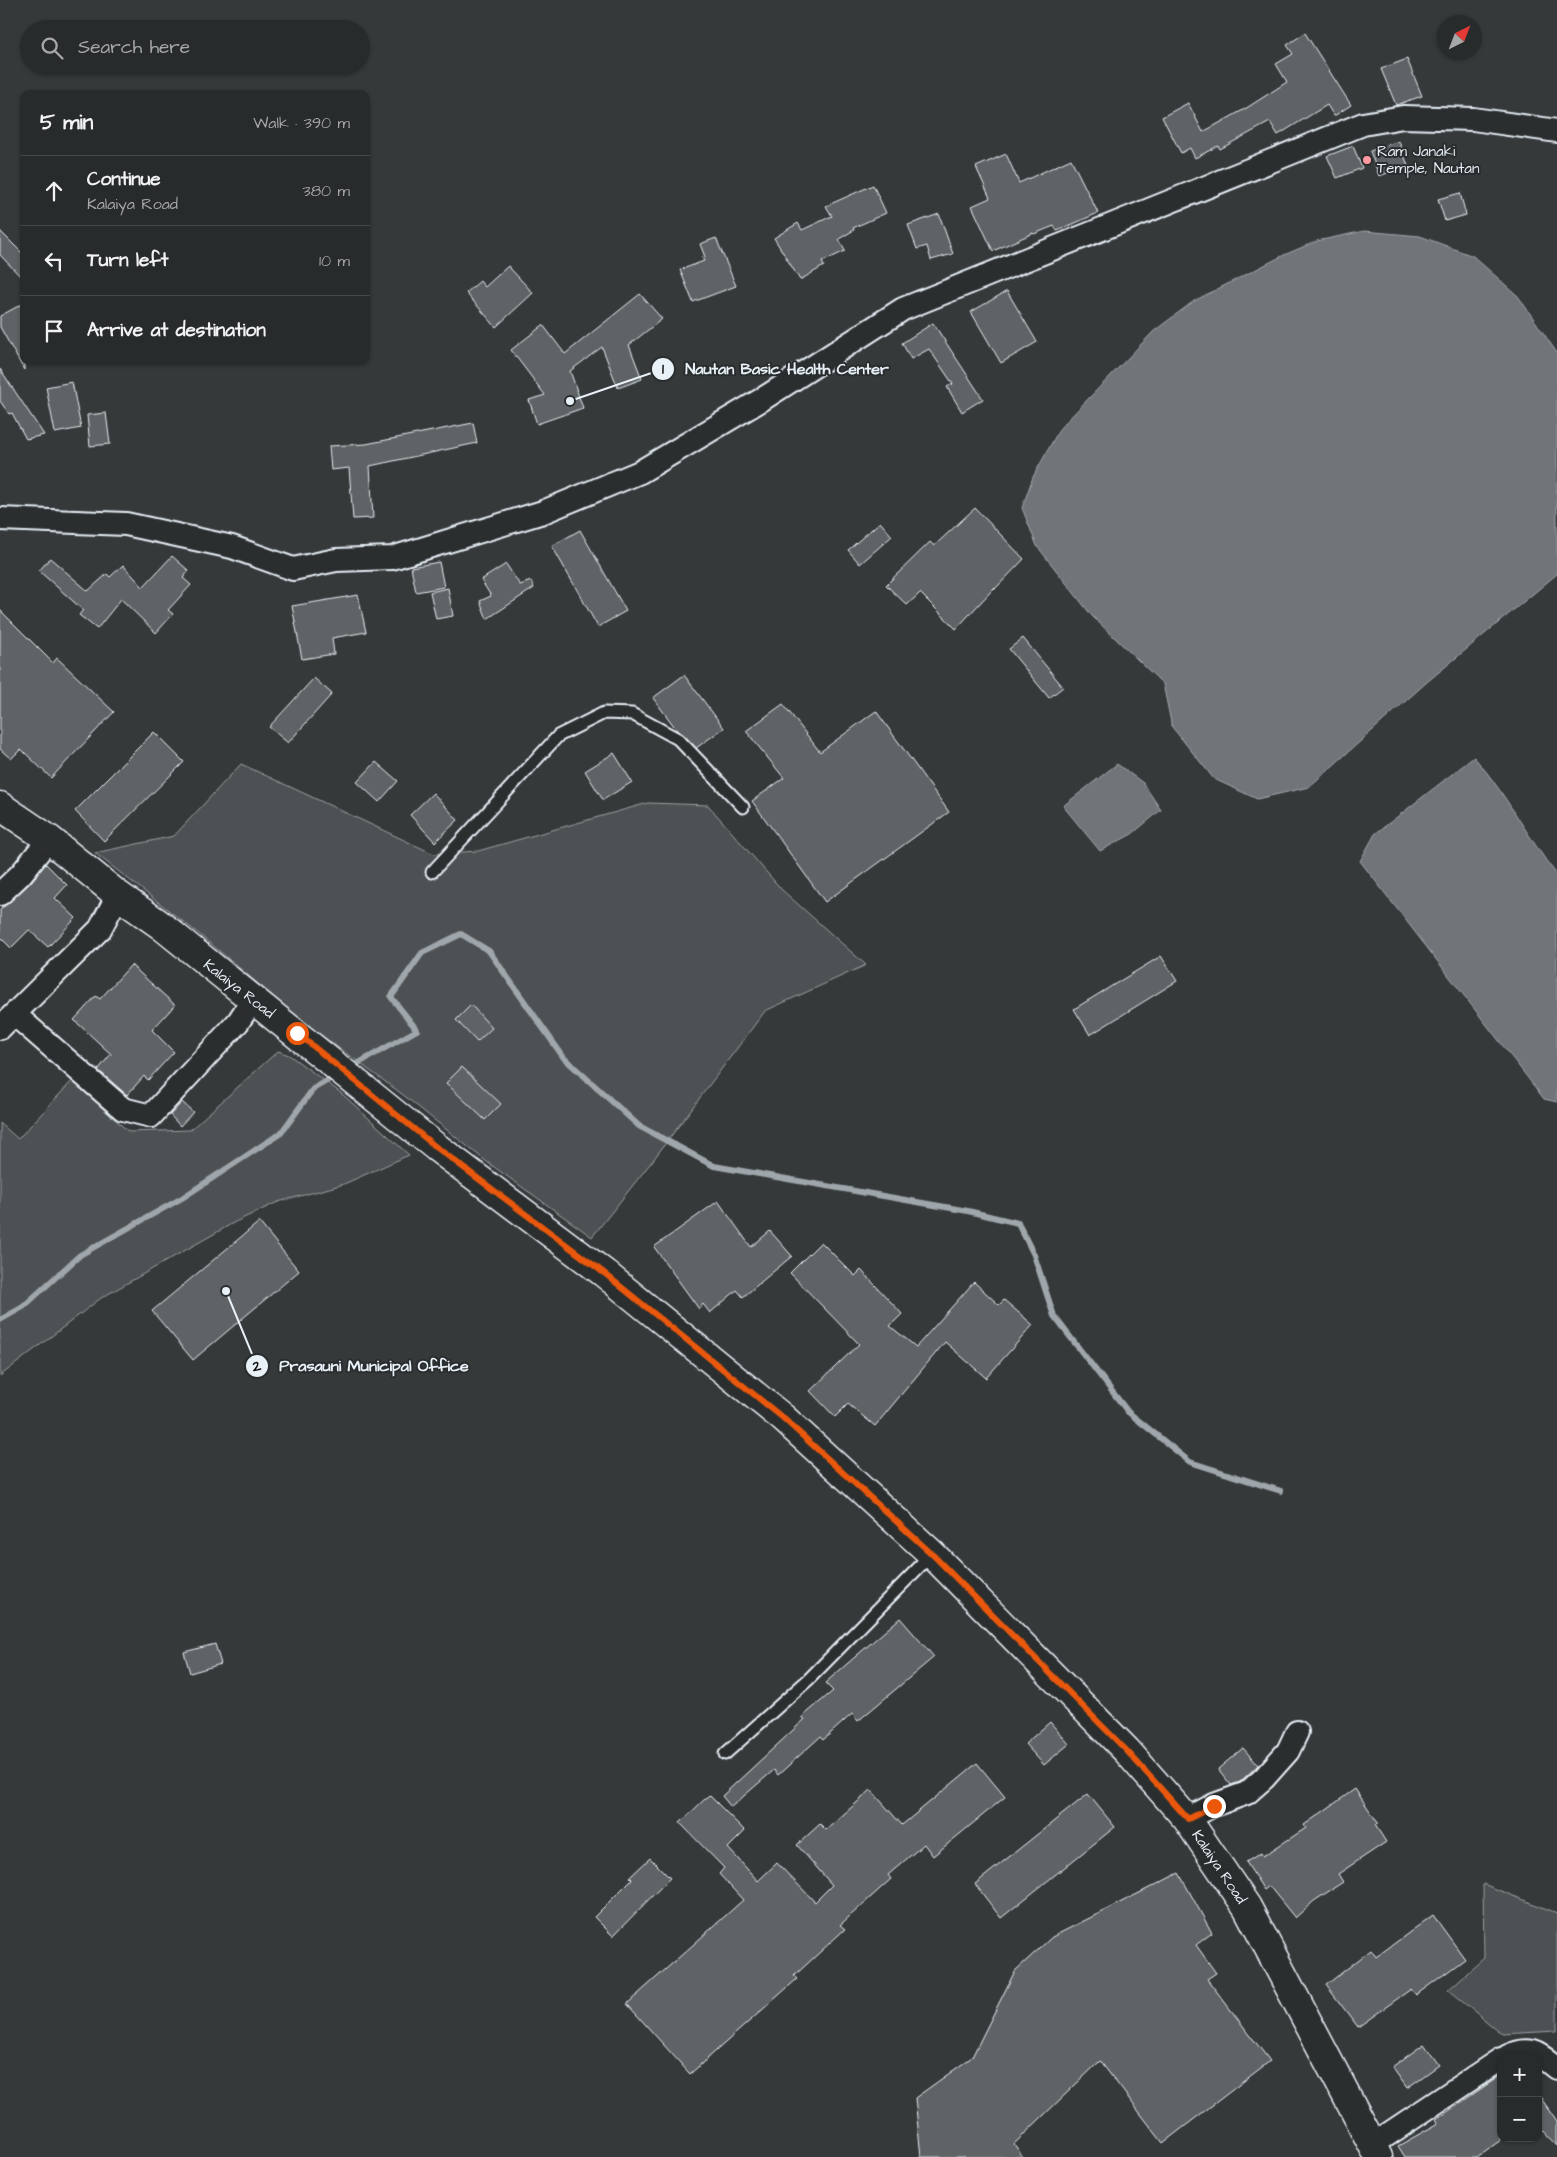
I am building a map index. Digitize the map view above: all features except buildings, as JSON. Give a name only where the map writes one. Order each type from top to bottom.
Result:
[{"type":"main road","name":"Kalaiya Road","points":[[0,806],[49,839],[118,895],[162,926],[252,1001],[297,1033],[388,1109],[604,1273],[783,1418],[932,1554],[1127,1751],[1188,1819],[1246,1906],[1375,2151]]},
{"type":"street","points":[[0,519],[126,524],[232,547],[293,569],[336,560],[392,558],[543,512],[640,472],[761,400],[903,309],[1363,124],[1404,117],[1473,119],[1557,131]]},
{"type":"street","points":[[0,894],[21,874],[49,839]]},
{"type":"street","points":[[118,895],[100,930],[7,1021],[123,1109],[151,1116],[238,1022],[252,1001]]},
{"type":"street","points":[[1188,1819],[1247,1793],[1264,1778],[1288,1751],[1298,1732]]},
{"type":"street","points":[[1516,2052],[1537,2052]]},
{"type":"street","points":[[1542,2056],[1557,2068]]},
{"type":"street","points":[[1375,2151],[1497,2063]]},
{"type":"lane","points":[[432,872],[558,736],[604,713],[632,714],[678,739],[743,807]]},
{"type":"lane","points":[[724,1754],[809,1679],[932,1554]]},
{"type":"shaded area","points":[[1364,231],[1420,236],[1473,256],[1518,296],[1557,353],[1557,574],[1427,682],[1309,787],[1257,799],[1214,779],[1172,727],[1163,684],[1092,616],[1037,546],[1022,508],[1033,477],[1060,428],[1154,331],[1194,301],[1284,255],[1317,241]]},
{"type":"shaded area","points":[[1474,757],[1496,785],[1557,875],[1557,1102],[1544,1099],[1360,861],[1375,834]]},
{"type":"shaded area","points":[[241,764],[434,854],[478,851],[648,803],[708,805],[782,890],[866,965],[765,1011],[653,1160],[592,1237],[487,1162],[402,1094],[306,1024],[199,934],[95,853],[174,836]]},
{"type":"shaded area","points":[[1117,764],[1143,783],[1161,810],[1132,834],[1100,851],[1063,806]]},
{"type":"shaded area","points":[[278,1051],[289,1055],[341,1093],[409,1155],[344,1184],[278,1202],[235,1222],[101,1298],[0,1376],[0,1123],[18,1139],[72,1081],[129,1132],[190,1130]]},
{"type":"shaded area","points":[[1483,1884],[1557,1913],[1557,2031],[1502,2034],[1448,1990],[1484,1958]]},
{"type":"waterway","points":[[350,1068],[417,1030],[391,997],[422,953],[461,934],[489,951],[564,1058],[639,1126],[714,1166],[968,1211],[1018,1223],[1034,1255],[1054,1316],[1128,1412],[1190,1462],[1281,1491]]},
{"type":"waterway","points":[[0,1320],[23,1307],[80,1255],[182,1198],[281,1133],[313,1089],[337,1075]]},
{"type":"place","name":"Ram Janaki Temple, Nautan","points":[[1367,160]]},
{"type":"place","name":"Nautan Basic Health Center","points":[[570,401]]},
{"type":"place","name":"Prasauni Municipal Office","points":[[226,1291]]},
{"type":"route","points":[[297,1033],[388,1109],[604,1273],[783,1418],[932,1554],[1127,1751],[1188,1819],[1214,1806]]}]
